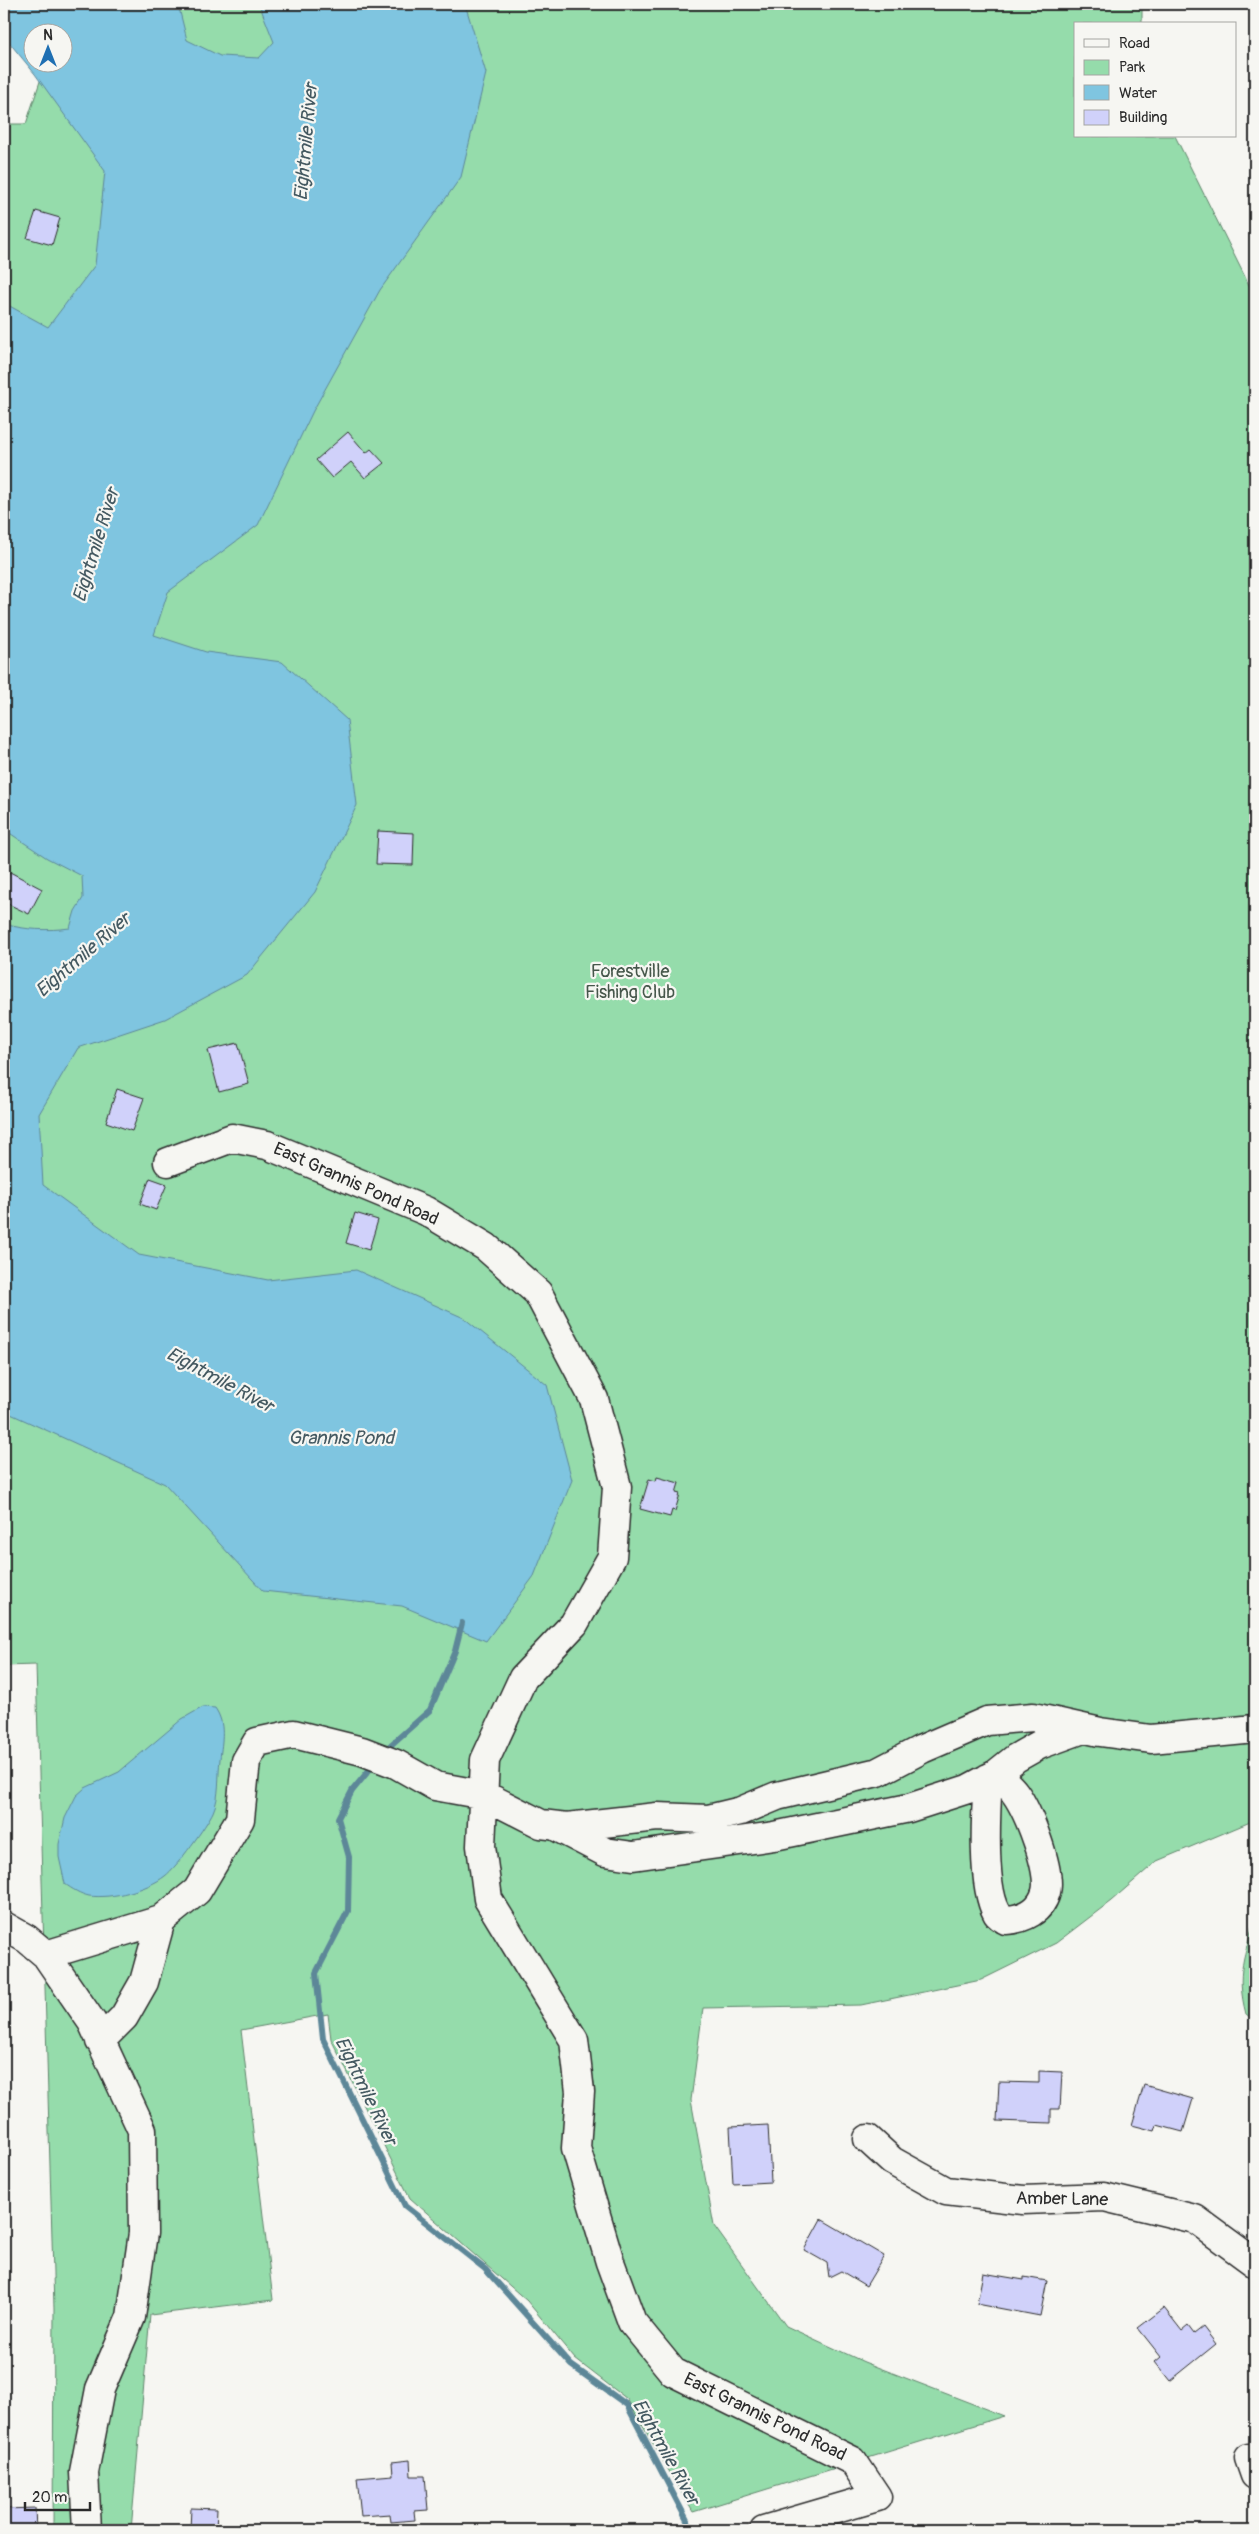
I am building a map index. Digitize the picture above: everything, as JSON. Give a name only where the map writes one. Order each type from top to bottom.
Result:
[{"type":"street","name":"East Grannis Pond Road","points":[[168,1162],[232,1138],[267,1144],[426,1211],[486,1247],[538,1293],[594,1399],[617,1487],[612,1557],[574,1624],[523,1678],[485,1760],[481,1846],[488,1899],[574,2040],[580,2092],[576,2148],[610,2262],[632,2322],[674,2372],[853,2461],[877,2497],[764,2530]]},
{"type":"street","points":[[46,1955],[161,1920],[197,1891],[240,1819],[246,1760],[257,1742],[294,1734],[362,1751],[396,1764],[435,1786],[484,1795],[541,1824],[594,1826],[657,1817],[708,1819],[741,1811],[777,1796],[878,1772],[922,1748],[987,1721],[1033,1717],[1083,1728],[1151,1739],[1255,1729]]},
{"type":"street","points":[[556,1826],[605,1852],[633,1856],[774,1836],[908,1808],[968,1788],[992,1776],[1039,1744],[1083,1728]]},
{"type":"street","points":[[100,2041],[124,2018],[144,1982],[161,1920]]},
{"type":"street","points":[[4,1926],[27,1939],[46,1955],[92,2022],[142,2130],[143,2233],[131,2317],[100,2388],[84,2472],[87,2530]]},
{"type":"street","name":"Amber Lane","points":[[868,2139],[892,2161],[946,2191],[1023,2200],[1104,2197],[1195,2219],[1255,2263]]},
{"type":"street","points":[[1255,2458],[1249,2458],[1255,2475]]},
{"type":"green space","name":"Forestville Fishing Club","points":[[152,4],[1142,4],[1142,22],[1074,22],[1074,138],[1176,138],[1255,297],[1255,1820],[1157,1861],[1111,1901],[1056,1943],[981,1980],[861,2005],[703,2008],[691,2100],[714,2226],[786,2326],[864,2362],[1004,2416],[693,2512],[627,2399],[575,2359],[527,2301],[410,2198],[331,2039],[328,2014],[241,2030],[273,2300],[150,2315],[131,2530],[53,2530],[54,2309],[36,1665],[4,1666],[4,124],[26,124],[43,72],[72,72],[72,29]]},
{"type":"green space","points":[[1255,1917],[1255,2021],[1246,2014],[1241,1987],[1241,1975]]},
{"type":"water","name":"Grannis Pond","points":[[4,4],[178,4],[187,40],[220,56],[259,58],[274,42],[259,4],[465,4],[486,73],[461,177],[380,290],[313,411],[258,525],[168,592],[154,635],[206,652],[282,662],[347,720],[357,805],[315,892],[247,975],[165,1019],[78,1048],[39,1114],[43,1185],[139,1255],[268,1280],[356,1270],[464,1318],[547,1385],[572,1480],[534,1576],[486,1641],[402,1606],[263,1591],[165,1484],[4,1411],[4,924],[20,928],[70,928],[75,911],[83,898],[82,876],[47,858],[8,832],[4,816],[4,303],[48,327],[95,265],[105,171],[33,72],[72,72],[72,22],[22,22],[22,58],[4,36]]},
{"type":"water","points":[[203,1707],[215,1708],[221,1720],[222,1739],[218,1793],[210,1818],[184,1855],[158,1881],[118,1895],[89,1896],[65,1884],[59,1857],[59,1844],[65,1818],[76,1796],[85,1788],[119,1772],[182,1719]]},
{"type":"building","points":[[36,211],[60,218],[52,245],[27,238]]},
{"type":"building","points":[[348,432],[366,453],[371,449],[384,463],[365,478],[351,462],[332,478],[316,460]]},
{"type":"building","points":[[378,831],[414,833],[413,865],[376,864]]},
{"type":"building","points":[[10,872],[42,889],[29,914],[4,902],[4,884]]},
{"type":"building","points":[[238,1043],[249,1084],[219,1092],[208,1050]]},
{"type":"building","points":[[117,1089],[144,1098],[132,1131],[106,1122]]},
{"type":"building","points":[[150,1178],[167,1184],[156,1210],[140,1204]]},
{"type":"building","points":[[355,1213],[378,1220],[369,1250],[346,1243]]},
{"type":"building","points":[[657,1477],[679,1483],[676,1493],[680,1494],[675,1511],[672,1510],[670,1517],[640,1509],[649,1479],[656,1481]]},
{"type":"building","points":[[1039,2071],[1062,2072],[1060,2109],[1051,2109],[1051,2123],[997,2121],[999,2082],[1039,2083]]},
{"type":"building","points":[[1144,2085],[1193,2099],[1183,2132],[1157,2125],[1155,2131],[1132,2125]]},
{"type":"building","points":[[768,2125],[771,2182],[733,2184],[730,2127]]},
{"type":"building","points":[[821,2219],[884,2256],[866,2286],[841,2271],[829,2277],[827,2263],[804,2250]]},
{"type":"building","points":[[983,2273],[1024,2280],[1024,2277],[1047,2281],[1040,2316],[977,2304]]},
{"type":"building","points":[[1164,2308],[1182,2331],[1188,2326],[1194,2334],[1203,2327],[1216,2344],[1170,2381],[1155,2362],[1161,2357],[1138,2328]]},
{"type":"building","points":[[410,2460],[411,2476],[425,2476],[428,2510],[414,2511],[415,2520],[391,2522],[390,2514],[361,2516],[357,2478],[393,2475],[392,2462]]},
{"type":"building","points":[[35,2508],[36,2530],[5,2530],[4,2509]]},
{"type":"building","points":[[191,2508],[217,2509],[216,2530],[190,2530]]},
{"type":"waterway","name":"Eightmile River","points":[[384,1751],[430,1710],[455,1651],[462,1623]]},
{"type":"waterway","name":"Eightmile River","points":[[375,1763],[352,1791],[338,1818],[349,1857],[348,1911],[316,1973],[323,2039],[405,2206],[485,2269],[571,2365],[627,2405],[692,2530]]}]
